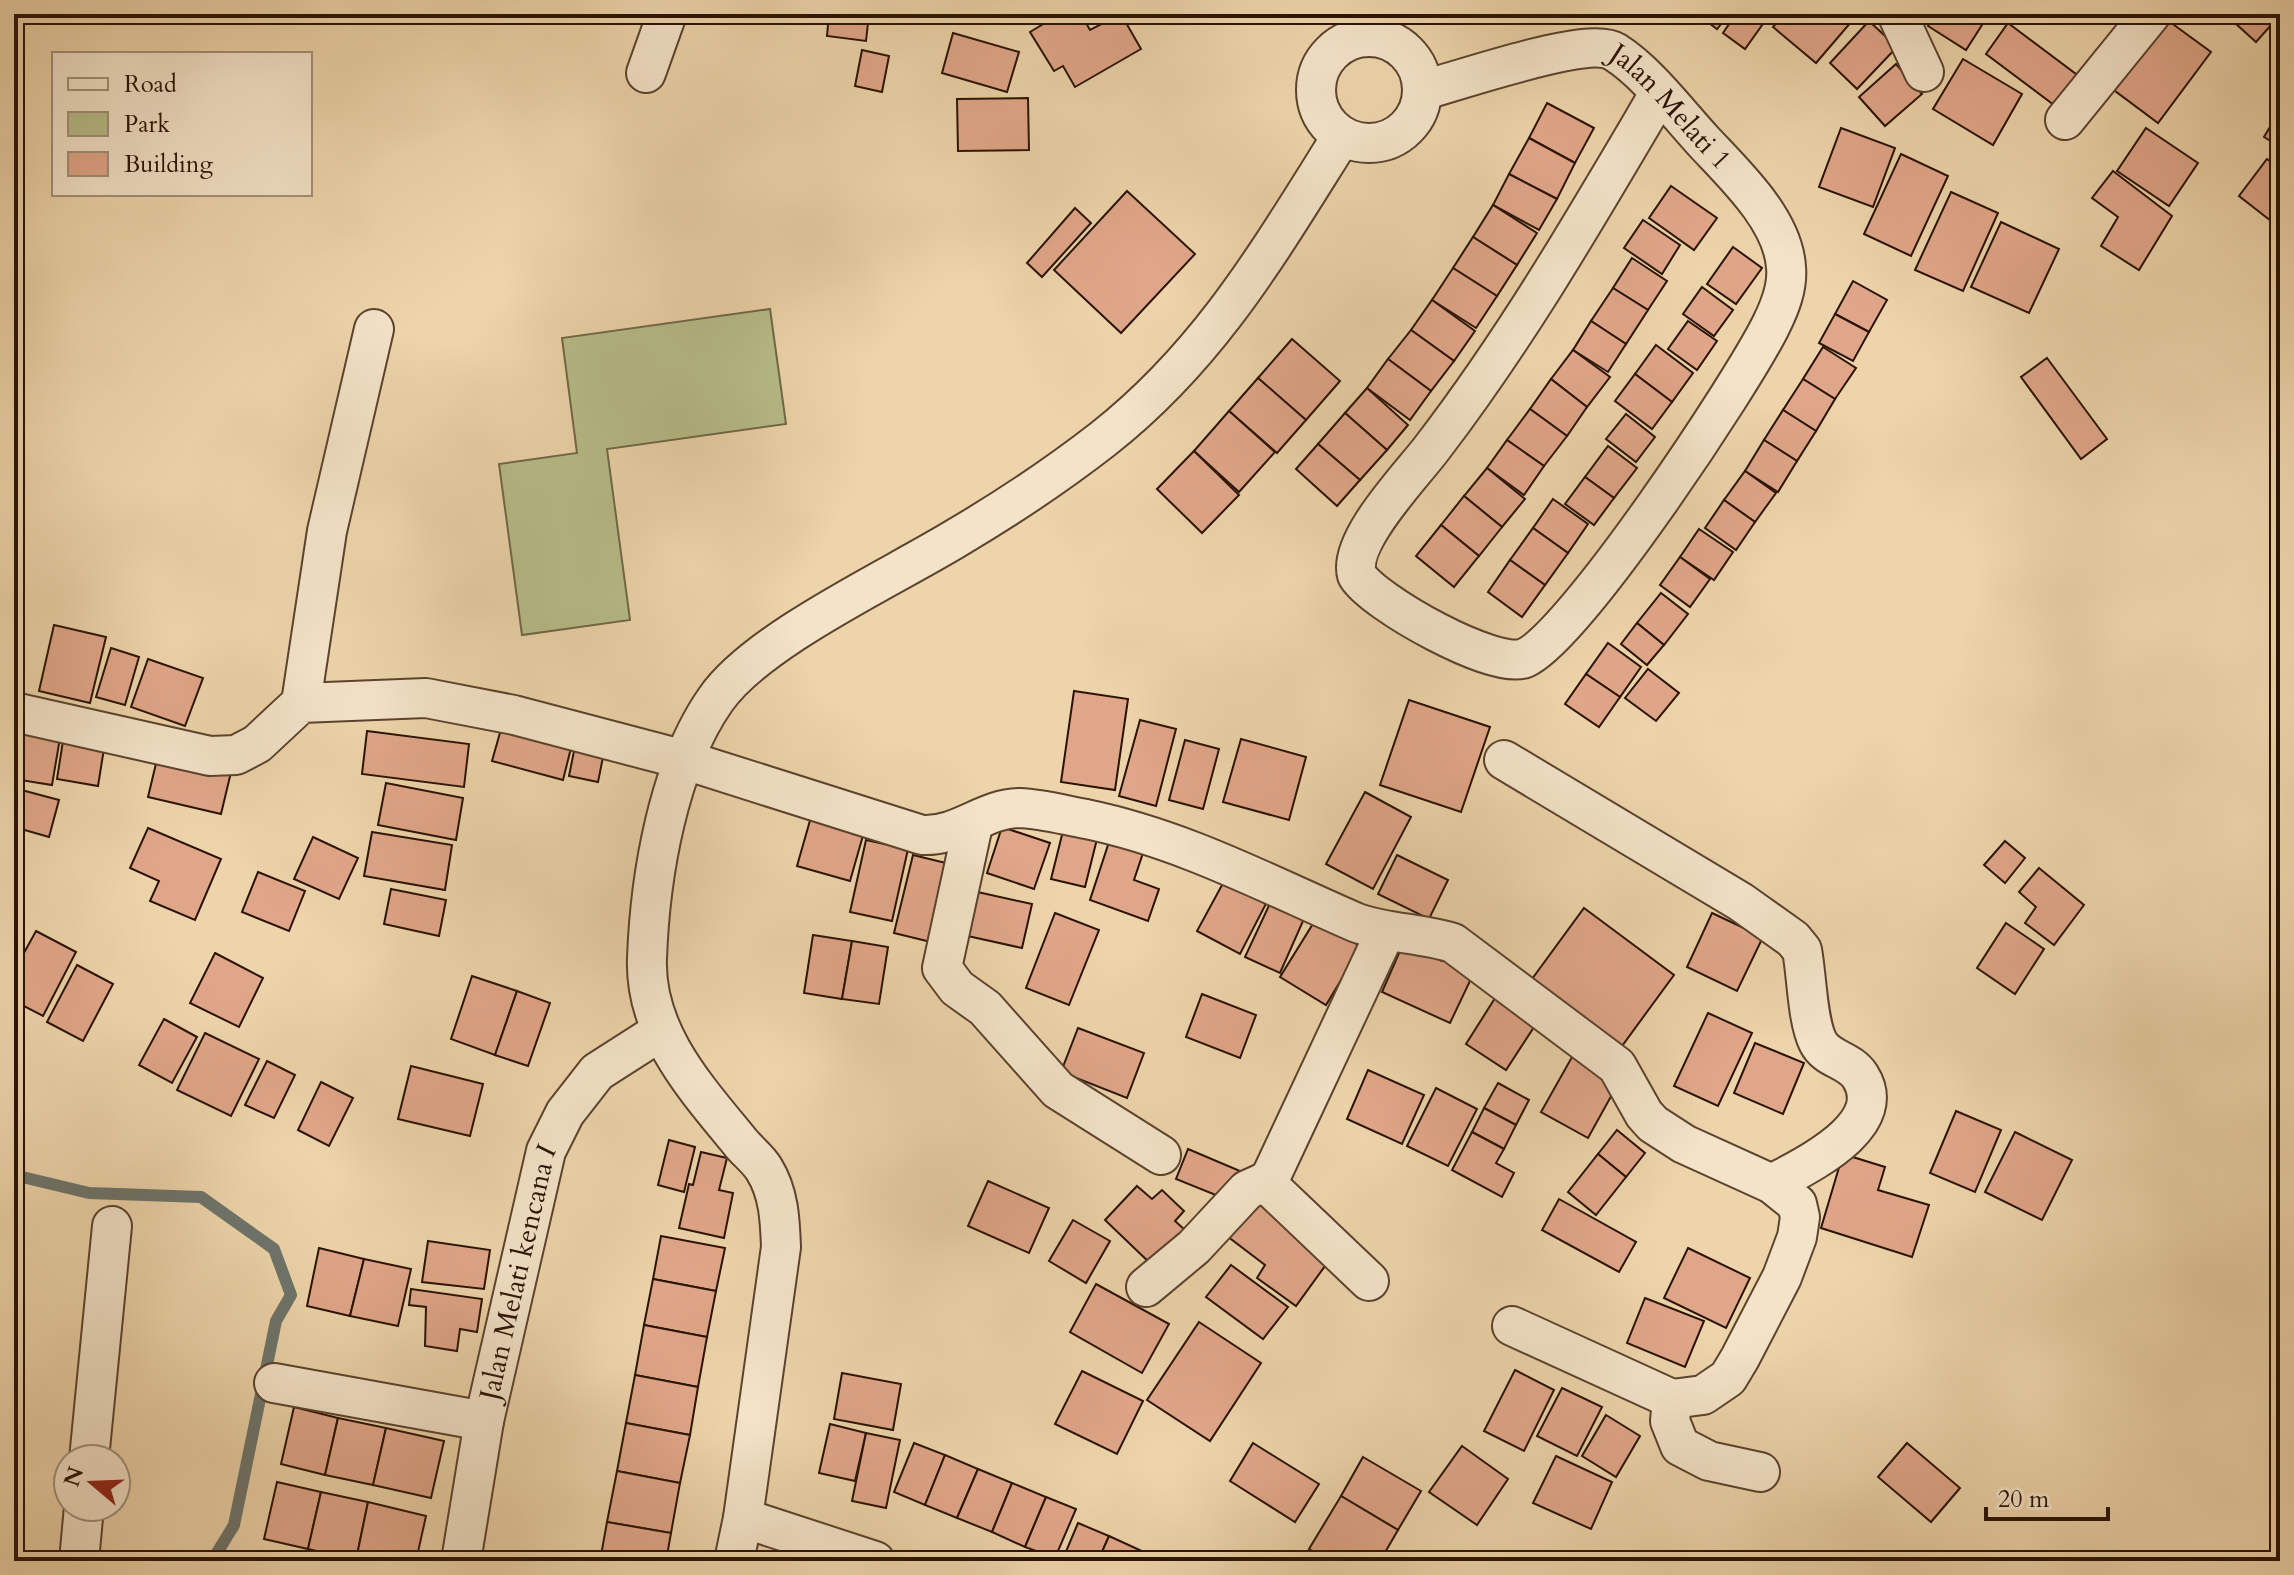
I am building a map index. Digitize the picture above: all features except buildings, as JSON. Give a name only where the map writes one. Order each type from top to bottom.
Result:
[{"type":"street","points":[[646,73],[667,14]]},
{"type":"street","points":[[1897,14],[1924,72]]},
{"type":"street","points":[[2065,120],[2151,14]]},
{"type":"street","points":[[1382,26],[1410,55],[1423,90],[1419,108],[1409,124],[1395,136],[1378,142],[1359,142],[1342,136],[1328,124],[1319,108],[1315,89],[1319,71],[1328,55],[1342,43],[1382,26]]},
{"type":"street","name":"Jalan Melati 1","points":[[1423,90],[1577,47],[1615,52],[1659,94],[1719,158],[1767,217],[1783,250],[1784,293],[1750,363],[1674,478],[1610,566],[1547,644],[1515,661],[1490,657],[1378,597],[1361,583],[1354,565],[1365,537],[1516,334],[1659,94]]},
{"type":"street","points":[[734,1561],[743,1518],[781,1247],[780,1215],[764,1169],[681,1068],[661,1031],[646,992],[647,957],[661,843],[697,728],[718,695],[766,654],[840,605],[961,536],[1075,459],[1102,440],[1179,372],[1251,281],[1342,136]]},
{"type":"street","points":[[14,712],[210,756],[236,755],[257,744],[301,703],[327,531],[374,329]]},
{"type":"street","points":[[301,703],[426,698],[514,715],[685,760],[900,830],[942,836],[1002,810],[1020,808],[1129,828],[1186,846],[1385,933],[1437,938],[1466,951],[1513,991],[1617,1066],[1653,1124],[1684,1144],[1772,1184],[1797,1204],[1800,1217],[1797,1237],[1782,1277],[1728,1378],[1703,1395],[1672,1399],[1512,1326]]},
{"type":"street","points":[[1504,760],[1741,902],[1793,939],[1802,950],[1816,1038],[1829,1056],[1853,1067],[1862,1079],[1864,1106],[1849,1136],[1829,1153],[1772,1184]]},
{"type":"street","points":[[973,825],[942,968],[957,988],[985,1008],[1058,1090],[1161,1155]]},
{"type":"street","points":[[1146,1287],[1194,1247],[1247,1190],[1265,1182],[1272,1174],[1385,933]]},
{"type":"street","name":"Jalan Melati kencana I","points":[[461,1561],[484,1421],[546,1151],[565,1113],[597,1072],[661,1031]]},
{"type":"street","points":[[1265,1182],[1369,1281]]},
{"type":"street","points":[[91,1443],[112,1226]]},
{"type":"street","points":[[274,1383],[484,1421]]},
{"type":"street","points":[[1672,1399],[1670,1421],[1680,1446],[1709,1461],[1760,1472]]},
{"type":"street","points":[[743,1518],[875,1561]]},
{"type":"street","points":[[79,1561],[83,1523]]},
{"type":"green space","points":[[770,309],[786,424],[607,449],[630,620],[522,635],[499,464],[577,453],[562,338]]},
{"type":"waterway","points":[[14,1175],[89,1193],[201,1197],[274,1249],[291,1295],[276,1321],[234,1525],[212,1561]]}]
